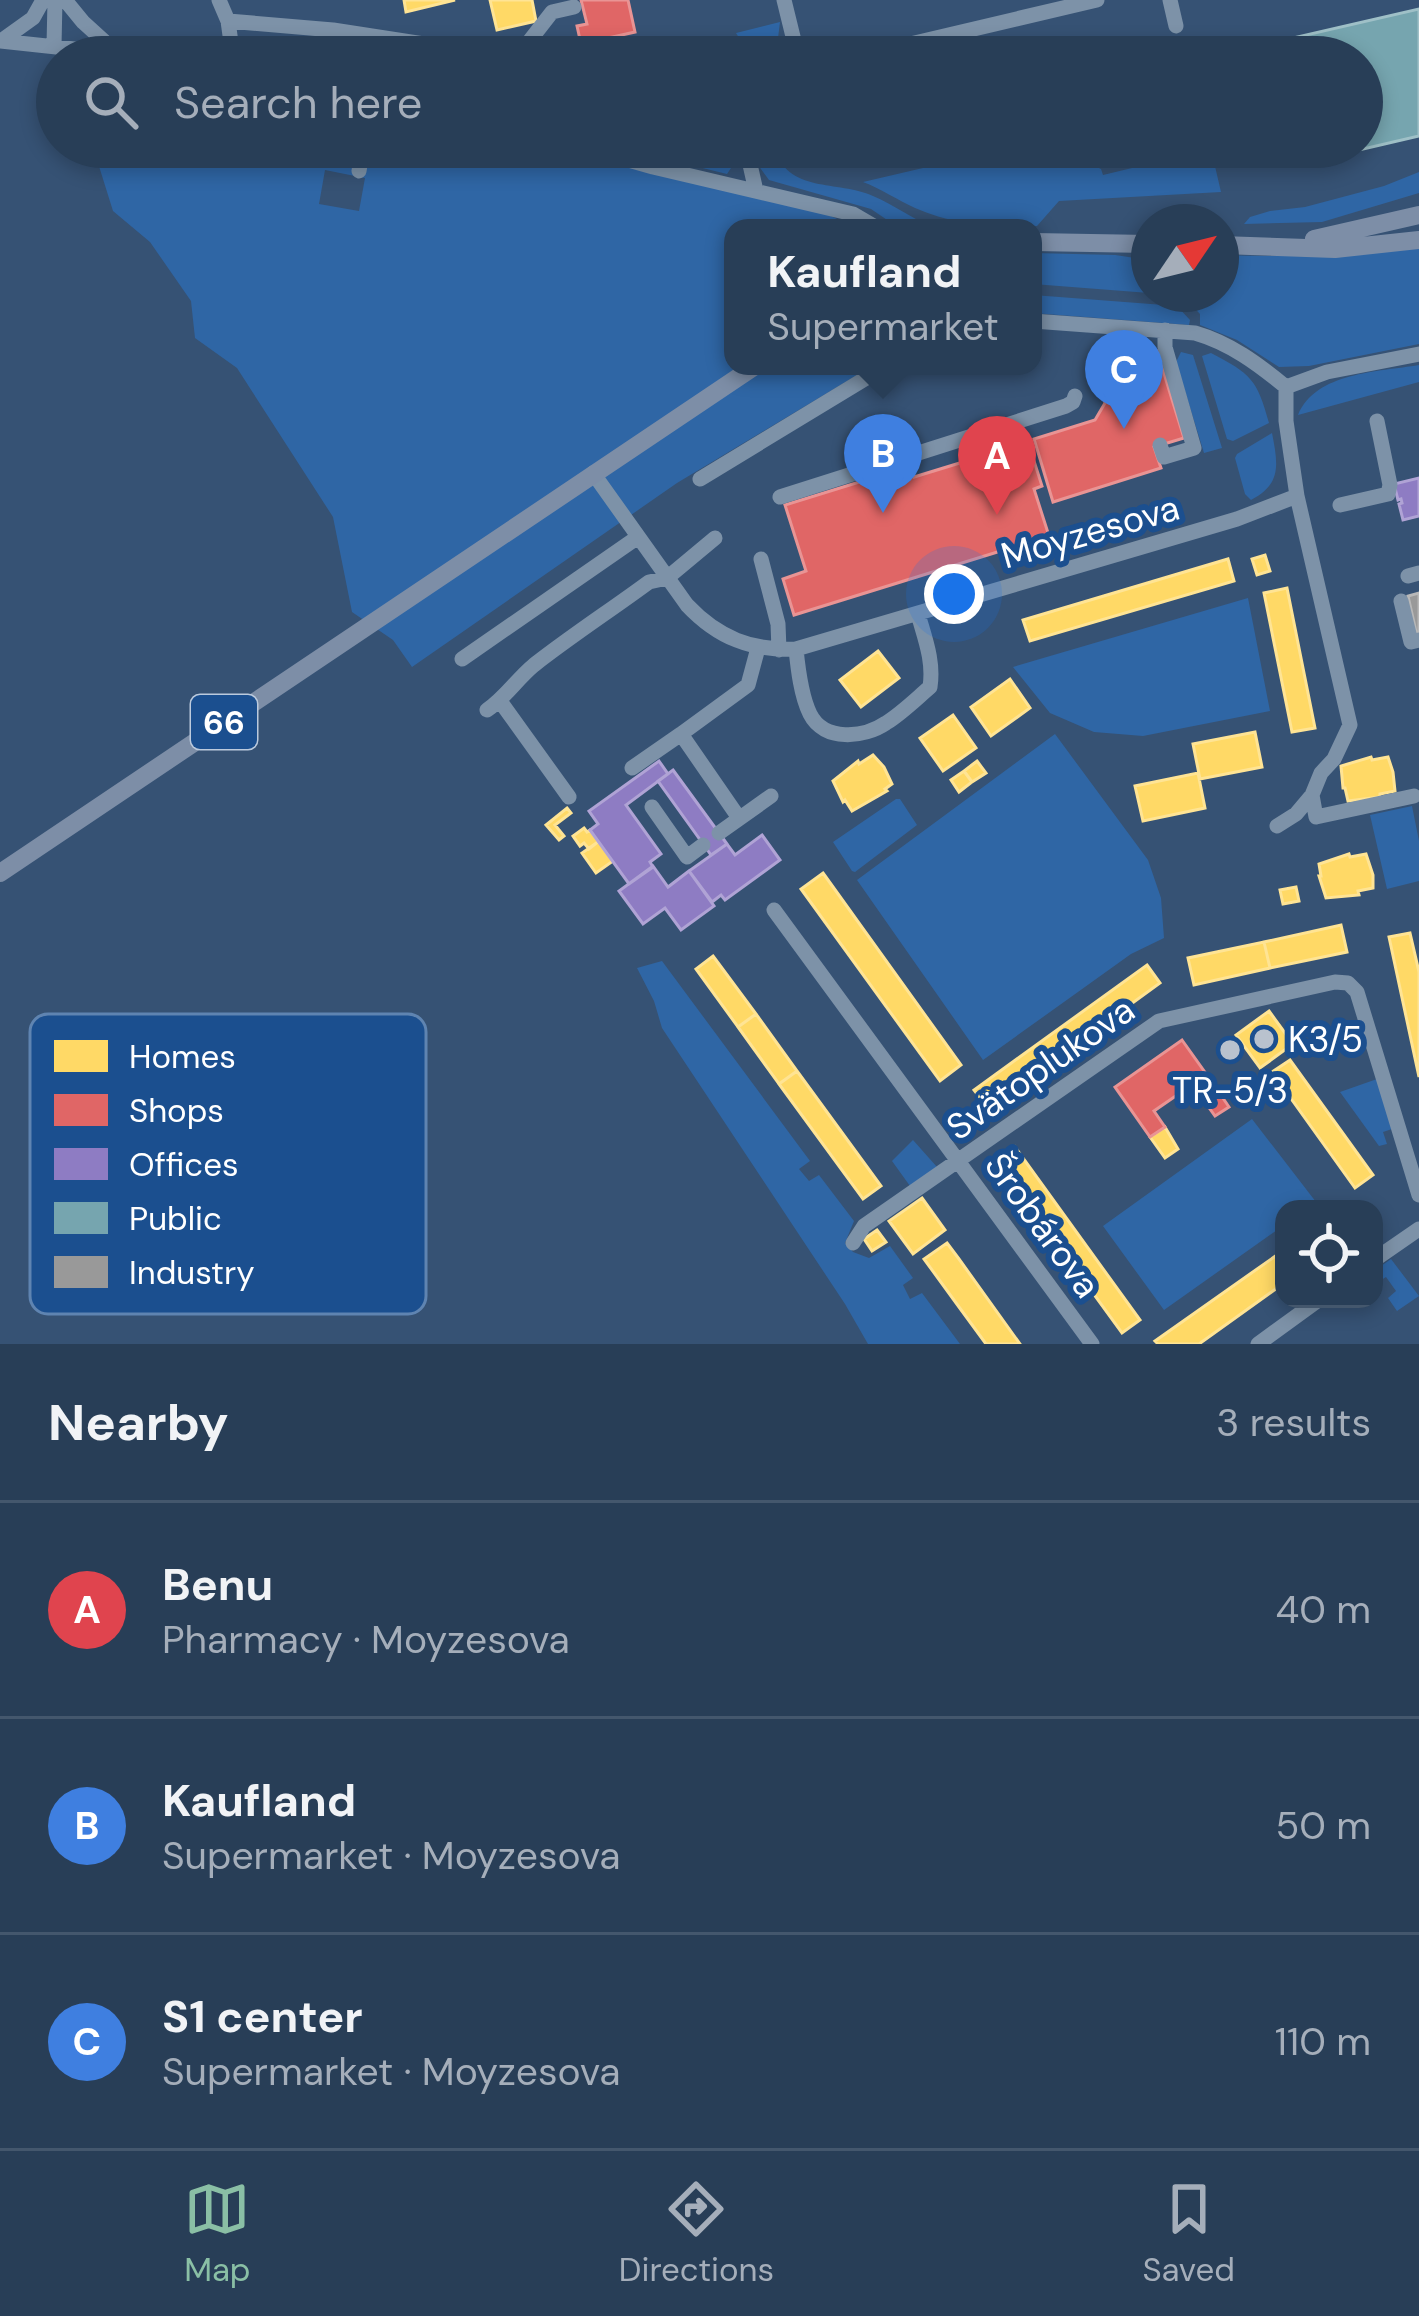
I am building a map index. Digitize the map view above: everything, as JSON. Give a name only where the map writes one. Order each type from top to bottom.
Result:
[{"type":"main road","points":[[1280,245],[1419,215]]},
{"type":"main road","points":[[1239,245],[1335,249],[1419,240]]},
{"type":"main road","points":[[1042,242],[1131,244]]},
{"type":"main road","name":"66","points":[[0,873],[741,375]]},
{"type":"street","points":[[0,41],[33,18],[43,0]]},
{"type":"street","points":[[54,36],[55,0]]},
{"type":"street","points":[[65,0],[98,36]]},
{"type":"street","points":[[219,0],[230,36]]},
{"type":"street","points":[[784,0],[793,36]]},
{"type":"street","points":[[972,36],[1096,0]]},
{"type":"street","points":[[1170,0],[1176,26]]},
{"type":"street","points":[[531,36],[552,12],[574,7]]},
{"type":"street","points":[[228,21],[373,36]]},
{"type":"street","points":[[0,41],[36,44]]},
{"type":"street","points":[[666,168],[862,219]]},
{"type":"street","points":[[751,168],[756,191]]},
{"type":"street","points":[[1042,323],[1195,333],[1219,340],[1286,387]]},
{"type":"street","points":[[1160,445],[1164,457],[1194,448],[1165,347],[1166,330]]},
{"type":"street","points":[[1286,387],[1327,372],[1419,354]]},
{"type":"street","points":[[700,478],[871,375]]},
{"type":"street","points":[[1277,826],[1296,814],[1312,795],[1350,725],[1297,496],[1286,387]]},
{"type":"street","points":[[780,497],[1066,406],[1075,396]]},
{"type":"street","points":[[1340,505],[1388,494],[1377,422]]},
{"type":"street","name":"Moyzesova","points":[[593,473],[704,622],[758,648],[788,649],[1237,519],[1297,496]]},
{"type":"street","points":[[462,659],[638,537]]},
{"type":"street","points":[[569,797],[494,705],[534,665],[649,582],[668,578],[715,538]]},
{"type":"street","points":[[761,559],[811,716],[825,730],[863,734],[885,724],[930,687],[931,658],[918,614]]},
{"type":"street","points":[[1401,601],[1411,642],[1419,640]]},
{"type":"street","points":[[632,768],[748,685],[758,648]]},
{"type":"street","points":[[681,734],[739,818]]},
{"type":"street","points":[[1312,795],[1316,817],[1414,796]]},
{"type":"street","points":[[719,833],[771,796]]},
{"type":"street","points":[[652,807],[687,857],[704,845]]},
{"type":"street","name":"Šrobárova","points":[[773,910],[1092,1344]]},
{"type":"street","name":"Svätoplukova","points":[[853,1243],[865,1226],[1159,1021],[1335,982],[1348,983],[1357,992],[1419,1195]]},
{"type":"street","points":[[1383,1254],[1419,1229]]},
{"type":"street","points":[[1258,1344],[1308,1308]]},
{"type":"shaded area","points":[[780,22],[778,36],[736,33]]},
{"type":"shaded area","points":[[100,168],[643,168],[837,219],[724,219],[724,375],[857,375],[677,483],[412,667],[393,640],[352,612],[333,517],[237,368],[195,338],[191,301],[150,242],[113,211]],"holes":[[[325,170],[365,178],[359,211],[319,204]]]},
{"type":"shaded area","points":[[760,168],[786,168],[802,179],[873,196],[917,219],[886,219],[871,209],[769,180]]},
{"type":"shaded area","points":[[923,168],[1099,168],[1103,175],[1132,168],[1215,168],[1221,192],[1059,201],[1042,220],[948,219],[863,182]]},
{"type":"shaded area","points":[[1419,172],[1419,193],[1322,222],[1244,224],[1270,211],[1305,207]]},
{"type":"shaded area","points":[[1419,248],[1419,344],[1309,366],[1279,367],[1237,340],[1200,325],[1198,312],[1239,312],[1239,255]]},
{"type":"shaded area","points":[[1042,253],[1131,257],[1131,292],[1042,285]]},
{"type":"shaded area","points":[[1042,296],[1131,302],[1131,312],[1183,312],[1189,325],[1042,314]]},
{"type":"shaded area","points":[[1181,352],[1193,355],[1222,448],[1204,453],[1176,362]]},
{"type":"shaded area","points":[[1211,353],[1250,379],[1269,423],[1233,441],[1227,439],[1202,356]]},
{"type":"shaded area","points":[[1419,365],[1419,382],[1298,415],[1307,401],[1333,382]]},
{"type":"shaded area","points":[[1272,433],[1273,480],[1251,500],[1235,458]]},
{"type":"shaded area","points":[[1248,598],[1270,711],[1143,736],[1094,732],[1050,713],[1013,667]]},
{"type":"shaded area","points":[[1055,734],[1148,860],[1161,898],[1164,938],[1131,954],[983,1060],[857,880]]},
{"type":"shaded area","points":[[896,799],[917,825],[852,871],[833,842]]},
{"type":"shaded area","points":[[1412,806],[1419,841],[1419,881],[1387,889],[1370,815]]},
{"type":"shaded area","points":[[662,961],[810,1161],[799,1169],[809,1181],[819,1175],[854,1221],[845,1243],[869,1258],[890,1246],[913,1278],[903,1285],[910,1299],[922,1293],[960,1344],[868,1344],[662,1028],[637,968]]},
{"type":"shaded area","points":[[1377,1079],[1392,1129],[1383,1132],[1387,1144],[1379,1146],[1340,1092]]},
{"type":"shaded area","points":[[1252,1119],[1314,1200],[1275,1200],[1275,1231],[1164,1310],[1103,1226]]},
{"type":"shaded area","points":[[913,1140],[937,1167],[910,1186],[892,1161]]},
{"type":"shaded area","points":[[1391,1259],[1419,1296],[1397,1311],[1388,1298],[1396,1291],[1383,1279],[1383,1265]]},
{"type":"building: Homes","points":[[404,0],[455,0],[406,12]]},
{"type":"building: Homes","points":[[490,0],[532,0],[536,21],[497,30]]},
{"type":"building: Homes","points":[[1265,555],[1270,571],[1257,575],[1252,559]]},
{"type":"building: Homes","points":[[1228,559],[1234,581],[1030,641],[1023,620]]},
{"type":"building: Homes","points":[[1287,588],[1315,728],[1292,732],[1264,593]]},
{"type":"building: Homes","points":[[878,651],[899,678],[861,707],[840,680]]},
{"type":"building: Homes","points":[[1010,679],[1030,708],[991,736],[971,707]]},
{"type":"building: Homes","points":[[953,715],[976,748],[943,771],[920,738]]},
{"type":"building: Homes","points":[[1255,732],[1262,767],[1200,779],[1193,744]]},
{"type":"building: Homes","points":[[873,755],[892,784],[852,811],[833,781]]},
{"type":"building: Homes","points":[[1388,757],[1395,791],[1348,801],[1341,766]]},
{"type":"building: Homes","points":[[977,761],[986,773],[972,782],[964,771]]},
{"type":"building: Homes","points":[[964,771],[972,782],[959,792],[951,780]]},
{"type":"building: Homes","points":[[1198,773],[1205,808],[1143,821],[1135,786]]},
{"type":"building: Homes","points":[[567,808],[571,813],[555,825],[564,836],[559,840],[546,825]]},
{"type":"building: Homes","points":[[584,828],[599,841],[589,849],[573,836]]},
{"type":"building: Homes","points":[[599,841],[613,861],[596,873],[582,853]]},
{"type":"building: Homes","points":[[1366,854],[1373,888],[1358,891],[1359,895],[1326,898],[1319,864]]},
{"type":"building: Homes","points":[[823,873],[961,1065],[940,1081],[801,889]]},
{"type":"building: Homes","points":[[1296,887],[1299,901],[1283,904],[1280,890]]},
{"type":"building: Homes","points":[[1341,925],[1347,952],[1270,968],[1264,942]]},
{"type":"building: Homes","points":[[1410,933],[1419,972],[1419,1077],[1389,937]]},
{"type":"building: Homes","points":[[1264,942],[1270,968],[1194,985],[1188,958]]},
{"type":"building: Homes","points":[[713,956],[756,1014],[738,1027],[696,969]]},
{"type":"building: Homes","points":[[1147,965],[1160,983],[988,1108],[974,1090]]},
{"type":"building: Homes","name":"K3/5","points":[[1269,1011],[1293,1044],[1260,1068],[1236,1035]]},
{"type":"building: Homes","points":[[756,1014],[797,1071],[779,1084],[738,1027]]},
{"type":"building: Homes","name":"TR-5/3","points":[[1232,1039],[1241,1052],[1229,1061],[1220,1048]]},
{"type":"building: Homes","points":[[1290,1060],[1373,1175],[1355,1188],[1272,1072]]},
{"type":"building: Homes","points":[[797,1071],[881,1186],[863,1199],[779,1084]]},
{"type":"building: Homes","points":[[1165,1127],[1178,1149],[1165,1158],[1150,1137]]},
{"type":"building: Homes","points":[[1015,1147],[1140,1320],[1122,1333],[997,1161]]},
{"type":"building: Homes","points":[[922,1198],[945,1230],[913,1254],[889,1221]]},
{"type":"building: Homes","points":[[877,1230],[886,1242],[872,1251],[864,1239]]},
{"type":"building: Homes","points":[[947,1243],[1020,1344],[986,1344],[924,1259]]},
{"type":"building: Homes","points":[[1275,1256],[1275,1289],[1199,1344],[1155,1341]]},
{"type":"building: Shops","points":[[581,0],[628,0],[635,32],[579,36],[577,26],[587,24]]},
{"type":"building: Shops","points":[[1157,351],[1184,438],[1154,447],[1161,468],[1053,502],[1034,439],[1095,420],[1105,403],[1095,370]]},
{"type":"building: Shops","points":[[1028,442],[1042,486],[1034,489],[1049,536],[794,615],[783,579],[806,571],[785,505],[911,466],[914,477]]},
{"type":"building: Shops","points":[[1182,1040],[1214,1085],[1200,1095],[1193,1084],[1154,1111],[1165,1127],[1150,1137],[1115,1087]]},
{"type":"building: Shops","points":[[1214,1085],[1229,1107],[1215,1116],[1200,1095]]},
{"type":"building: Offices","points":[[1419,478],[1419,516],[1403,520],[1394,484]]},
{"type":"building: Offices","points":[[659,761],[668,774],[626,805],[661,854],[650,862],[653,867],[629,884],[590,830],[598,824],[589,811]]},
{"type":"building: Offices","points":[[673,770],[727,844],[711,855],[658,781]]},
{"type":"building: Offices","points":[[762,835],[780,860],[725,900],[721,895],[712,902],[689,871],[727,844],[735,855]]},
{"type":"building: Offices","points":[[653,866],[668,887],[689,871],[714,906],[681,930],[665,908],[643,924],[619,891]]},
{"type":"building: Public","points":[[1419,9],[1419,136],[1383,144],[1383,36],[1301,36]]},
{"type":"building: Industry","points":[[1419,593],[1419,635],[1417,636],[1408,596]]},
{"type":"place","name":"S1 center","points":[[1124,429]]},
{"type":"place","name":"Kaufland","points":[[883,513]]},
{"type":"place","name":"Benu","points":[[997,515]]},
{"type":"place","name":"K3/5","points":[[1264,1039]]},
{"type":"place","name":"TR-5/3","points":[[1230,1050]]}]
